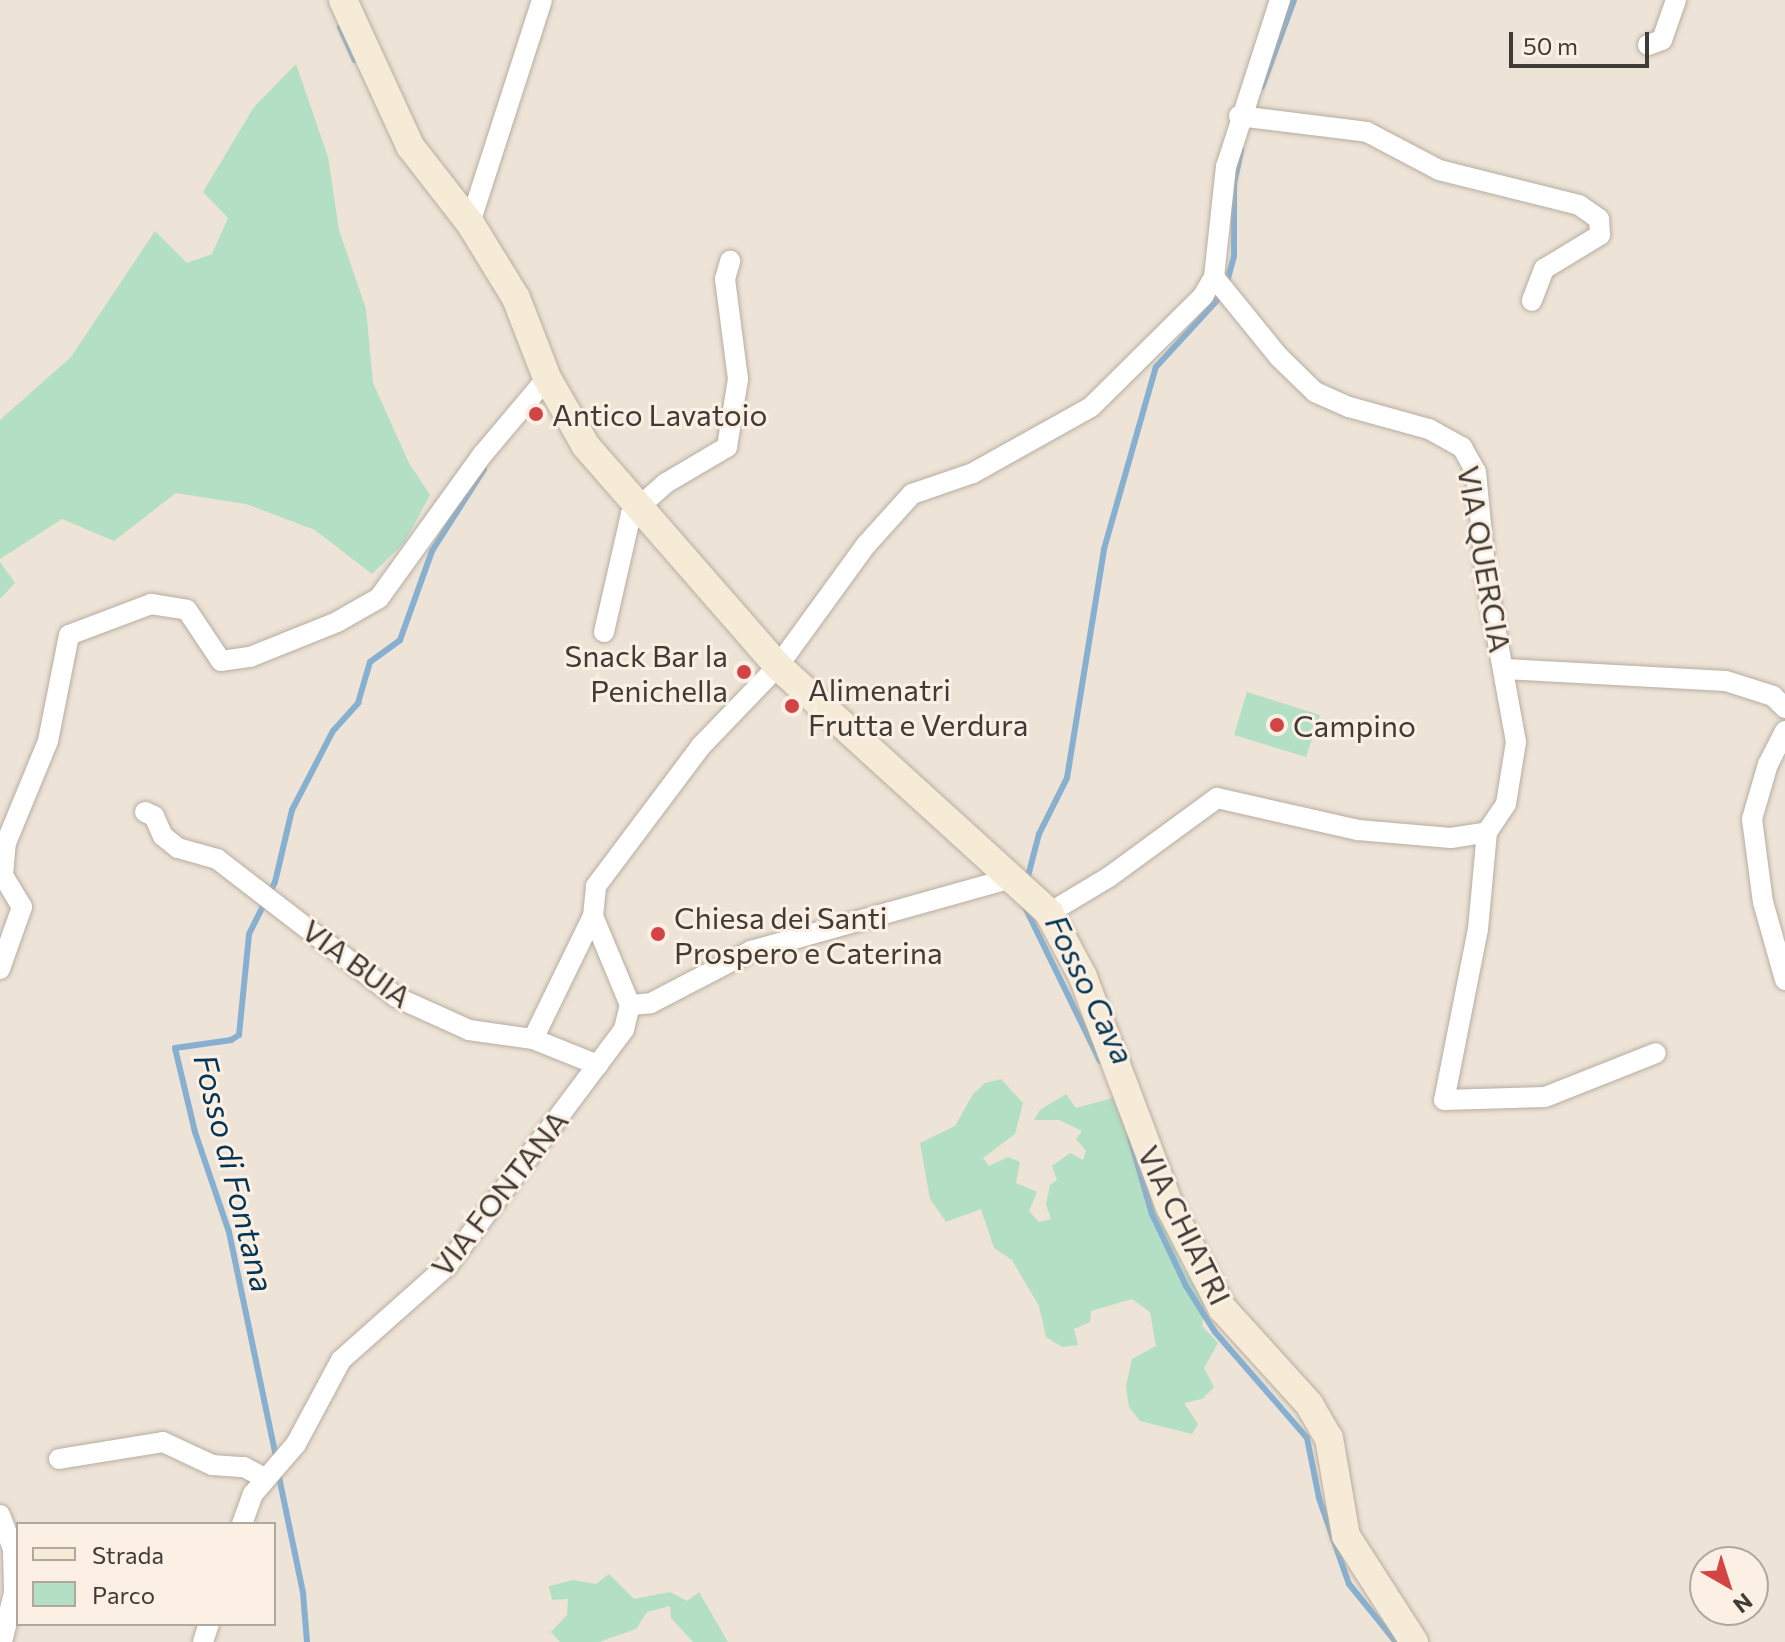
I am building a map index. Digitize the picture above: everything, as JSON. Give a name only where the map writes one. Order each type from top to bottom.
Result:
[{"type":"street","name":"VIA CHIATRI","points":[[343,0],[410,146],[470,223],[516,298],[547,378],[586,446],[636,506],[717,591],[778,666],[1027,893],[1083,977],[1170,1207],[1222,1308],[1309,1404],[1329,1438],[1346,1536],[1414,1642]]},
{"type":"street","points":[[470,223],[493,164],[542,0]]},
{"type":"street","points":[[533,1039],[593,916],[596,886],[701,746],[778,666],[866,545],[912,494],[973,473],[1091,407],[1203,296],[1220,287],[1226,167],[1247,116],[1280,0]]},
{"type":"street","points":[[1648,45],[1662,40],[1676,0]]},
{"type":"street","points":[[1247,116],[1367,132],[1439,170],[1579,205],[1599,219],[1600,235],[1544,269],[1532,301]]},
{"type":"street","points":[[604,632],[619,551],[636,506],[727,447],[738,379],[725,279],[730,261]]},
{"type":"street","name":"VIA QUERCIA","points":[[1220,287],[1315,392],[1349,407],[1429,429],[1462,447],[1471,459],[1486,577],[1516,742],[1506,804],[1487,832]]},
{"type":"street","points":[[0,969],[22,907],[3,875],[6,843],[48,741],[69,635],[151,604],[187,610],[221,661],[250,657],[337,622],[379,598],[483,454],[547,378]]},
{"type":"street","points":[[1505,669],[1726,681],[1773,696],[1785,708]]},
{"type":"street","points":[[1785,731],[1768,764],[1752,819],[1763,902],[1785,980]]},
{"type":"street","points":[[593,916],[630,1005],[651,1003],[751,951],[1109,877],[1217,798],[1358,830],[1451,838],[1487,832],[1478,929],[1444,1100],[1545,1097],[1656,1053]]},
{"type":"street","name":"VIA BUIA","points":[[145,812],[154,816],[163,836],[178,848],[217,859],[396,997],[469,1030],[533,1039],[598,1065]]},
{"type":"street","name":"VIA FONTANA","points":[[243,1522],[341,1360],[447,1266],[624,1029],[630,1005]]},
{"type":"street","points":[[59,1459],[163,1442],[212,1465],[273,1470]]},
{"type":"street","points":[[0,1515],[13,1549],[14,1593],[2,1642]]},
{"type":"green space","points":[[296,64],[328,157],[339,230],[366,309],[373,383],[409,463],[430,495],[404,543],[372,574],[315,530],[246,504],[176,493],[114,541],[62,519],[0,559],[0,420],[71,357],[155,231],[187,263],[212,254],[228,218],[203,192],[254,107]]},
{"type":"green space","points":[[0,562],[15,583],[0,599]]},
{"type":"green space","name":"Campino","points":[[1247,692],[1320,715],[1306,757],[1234,735]]},
{"type":"green space","points":[[1001,1079],[1023,1103],[1015,1134],[983,1158],[989,1166],[1008,1157],[1020,1162],[1016,1183],[1037,1192],[1029,1211],[1039,1222],[1051,1219],[1046,1204],[1050,1185],[1057,1180],[1052,1166],[1070,1153],[1083,1160],[1086,1151],[1076,1139],[1082,1131],[1059,1120],[1034,1120],[1040,1110],[1066,1094],[1076,1108],[1116,1097],[1144,1179],[1183,1268],[1205,1303],[1202,1326],[1218,1343],[1204,1368],[1214,1387],[1202,1399],[1184,1403],[1198,1424],[1192,1434],[1140,1421],[1129,1407],[1126,1386],[1132,1359],[1156,1346],[1150,1312],[1132,1299],[1091,1311],[1090,1322],[1074,1329],[1078,1345],[1062,1347],[1046,1337],[1039,1306],[1012,1260],[994,1248],[981,1209],[946,1222],[930,1199],[920,1143],[955,1126],[973,1094],[985,1083]]},
{"type":"green space","points":[[609,1574],[634,1599],[670,1592],[687,1601],[699,1592],[728,1642],[693,1642],[671,1618],[670,1606],[647,1612],[636,1629],[599,1642],[560,1642],[551,1632],[567,1615],[568,1599],[552,1600],[549,1586],[573,1580],[596,1584]]},
{"type":"waterway","name":"Fosso Cava","points":[[1262,87],[1294,0]]},
{"type":"waterway","name":"Fosso di Fontana","points":[[340,27],[355,60]]},
{"type":"waterway","name":"Fosso Cava","points":[[1226,286],[1234,256],[1234,184],[1241,150]]},
{"type":"waterway","name":"Fosso Cava","points":[[1027,880],[1039,834],[1067,778],[1104,549],[1156,367],[1221,296]]},
{"type":"waterway","name":"Fosso di Fontana","points":[[276,1457],[229,1232],[195,1132],[175,1048],[231,1040],[239,1035],[249,934],[275,882],[292,810],[333,731],[358,703],[370,662],[400,640],[432,551],[484,469]]},
{"type":"waterway","name":"Fosso Cava","points":[[1023,903],[1100,1061]]},
{"type":"waterway","name":"Fosso Cava","points":[[1130,1138],[1152,1214],[1186,1286],[1215,1332],[1307,1438],[1319,1498],[1349,1584],[1396,1642]]},
{"type":"waterway","name":"Fosso di Fontana","points":[[278,1472],[303,1593],[307,1642]]},
{"type":"place","name":"Antico Lavatoio","points":[[536,414]]},
{"type":"place","name":"Snack Bar la Penichella","points":[[744,672]]},
{"type":"place","name":"Alimenatri Frutta e Verdura","points":[[792,706]]},
{"type":"place","name":"Campino","points":[[1277,725]]},
{"type":"place","name":"Chiesa dei Santi Prospero e Caterina","points":[[658,934]]}]
